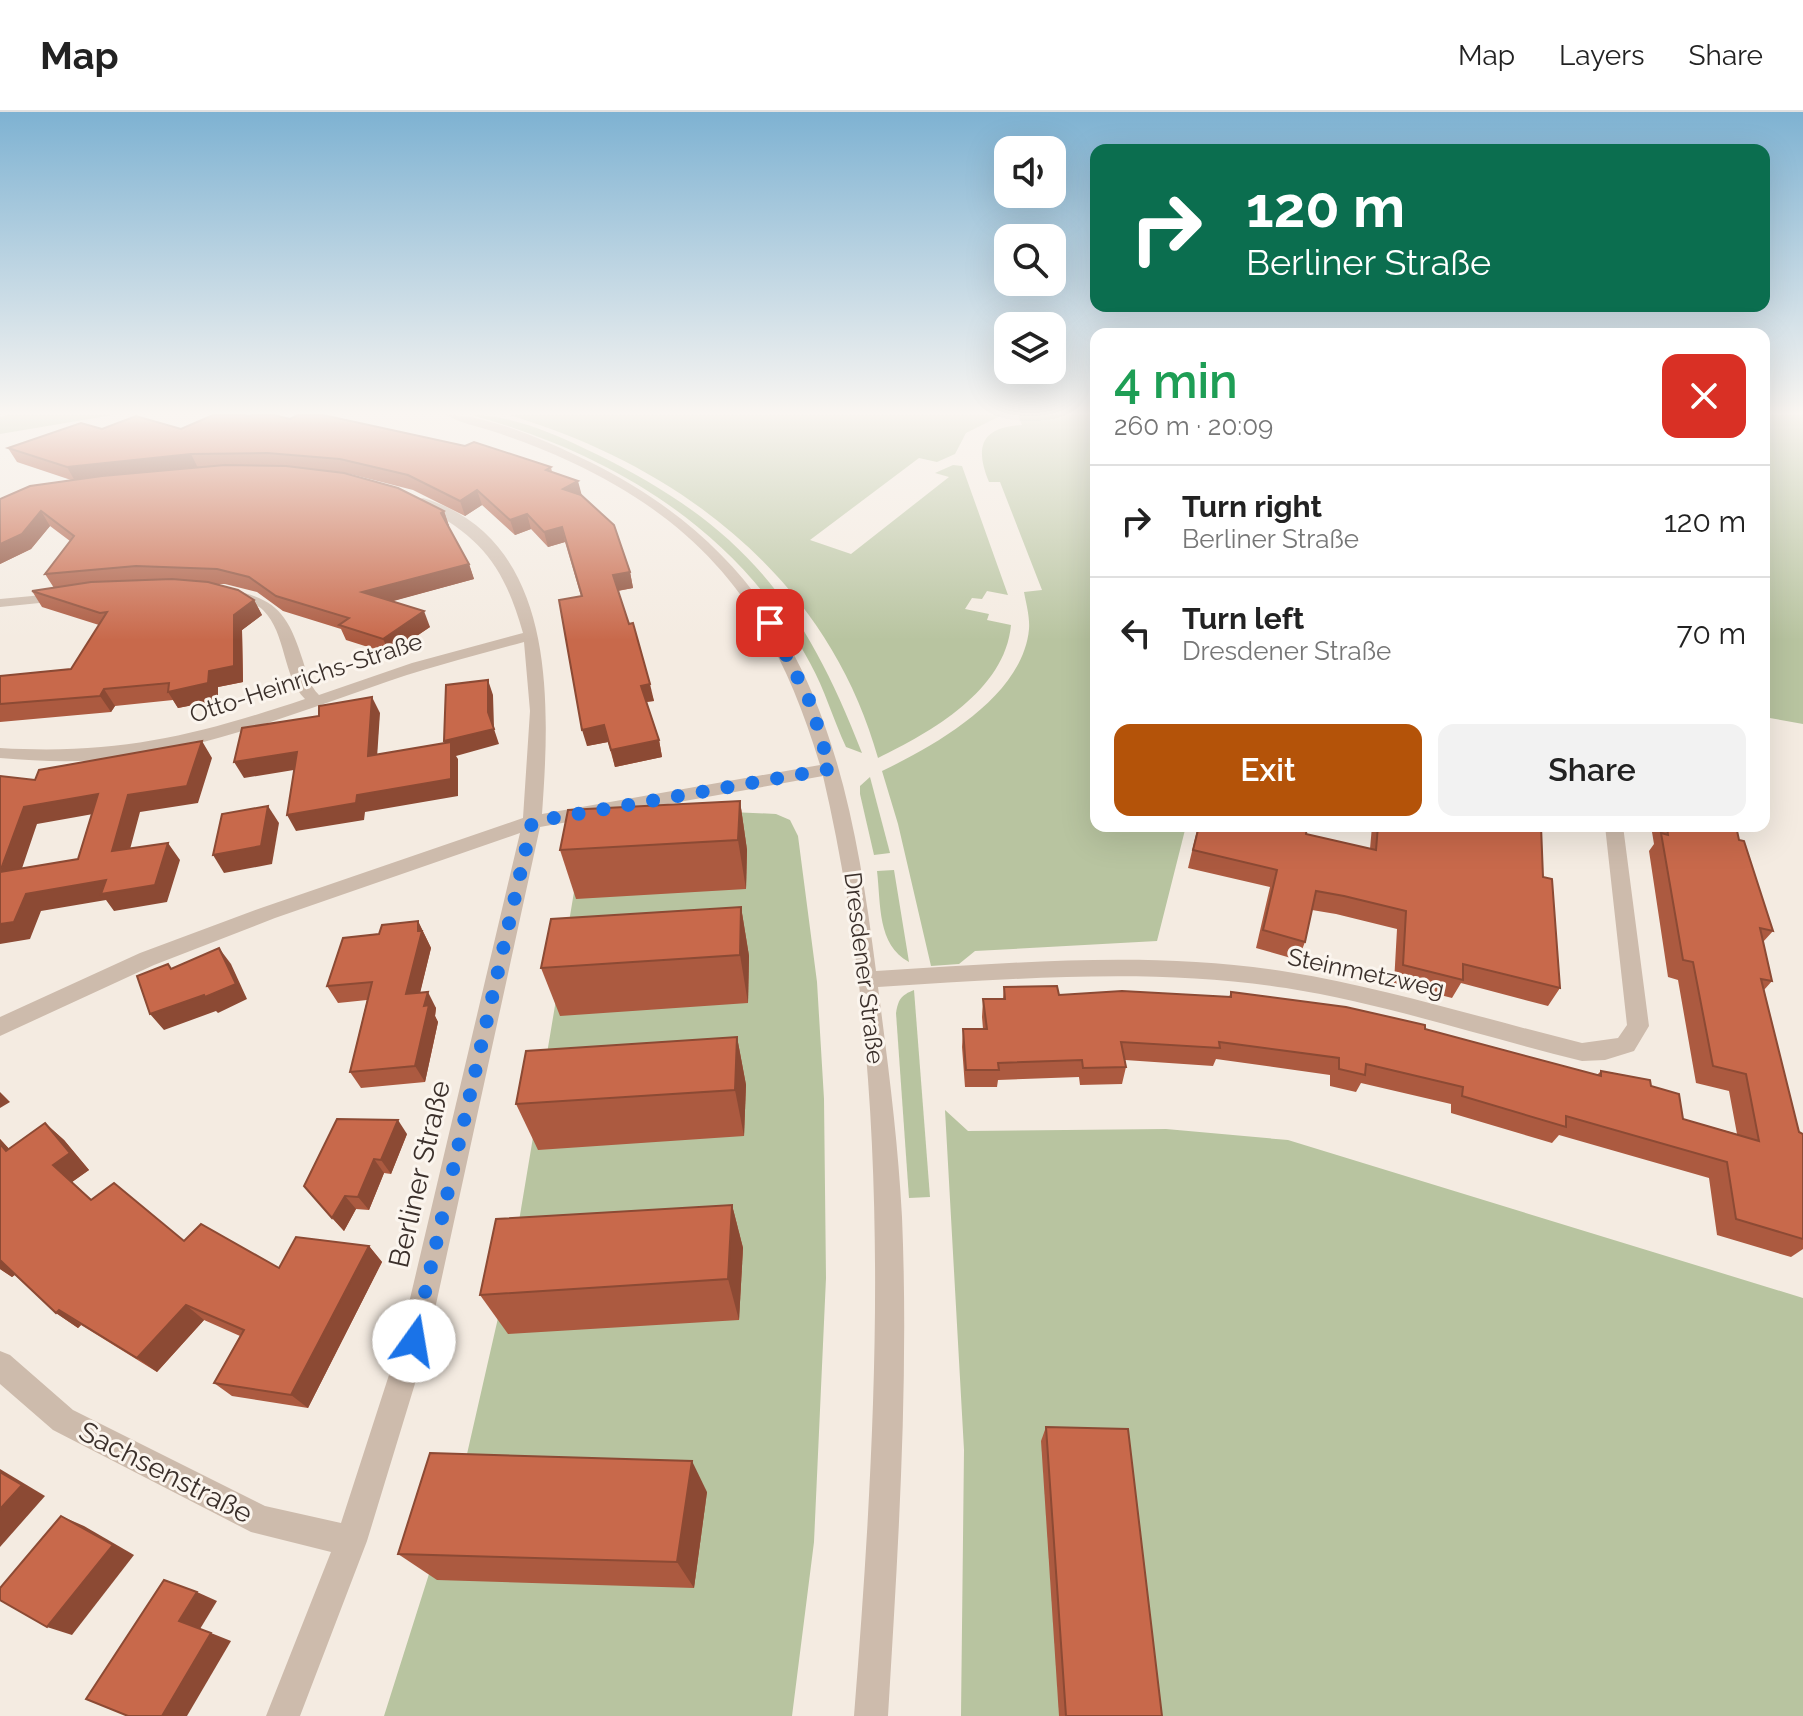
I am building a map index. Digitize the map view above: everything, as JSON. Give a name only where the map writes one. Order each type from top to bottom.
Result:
[{"type":"street","name":"Dresdener Straße","points":[[632,490],[674,516],[744,586],[791,659],[811,704],[852,865],[883,1123],[889,1219],[889,1375],[871,1716]]},
{"type":"street","name":"Berliner Straße","points":[[283,1716],[351,1541],[414,1341],[532,822],[539,740],[538,680],[520,599],[502,562],[482,538],[456,518],[413,497]]},
{"type":"street","points":[[211,591],[253,598],[269,607],[291,647],[303,688],[317,702]]},
{"type":"street","points":[[0,603],[75,595]]},
{"type":"street","name":"Otto-Heinrichs-Straße","points":[[0,753],[102,757],[176,745],[255,724],[420,666],[530,636]]},
{"type":"street","points":[[0,1027],[147,959],[283,908],[532,822],[830,769]]},
{"type":"street","name":"Steinmetzweg","points":[[867,980],[1152,969],[1224,973],[1339,990],[1582,1052],[1605,1051],[1626,1045],[1638,1026],[1615,832]]},
{"type":"street","name":"Sachsenstraße","points":[[0,1365],[63,1420],[262,1521],[351,1541]]},
{"type":"green space","points":[[645,490],[660,490],[728,539],[761,573],[790,610],[816,652],[862,753],[846,747],[815,673],[781,616],[747,574],[709,537]]},
{"type":"green space","points":[[673,490],[877,490],[810,540],[851,554],[933,490],[971,490],[1008,595],[987,591],[982,599],[972,598],[965,609],[989,614],[987,620],[1011,625],[1006,649],[995,670],[962,706],[920,736],[878,758],[855,694],[823,636],[784,584],[739,538]]},
{"type":"green space","points":[[1003,490],[1090,490],[1090,832],[1184,832],[1157,941],[975,951],[959,964],[931,966],[898,824],[882,771],[951,732],[994,697],[1011,676],[1023,653],[1029,629],[1024,592],[1042,590]]},
{"type":"green space","points":[[1770,490],[1803,490],[1803,724],[1770,718]]},
{"type":"green space","points":[[870,777],[890,853],[874,855],[860,794],[860,786]]},
{"type":"green space","points":[[709,811],[776,814],[790,820],[798,836],[817,982],[824,1099],[826,1278],[814,1542],[792,1716],[384,1716],[467,1454],[516,1239],[579,862]]},
{"type":"green space","points":[[894,870],[909,962],[891,945],[880,910],[877,871]]},
{"type":"green space","points":[[914,990],[930,1197],[909,1198],[896,1013],[901,998]]},
{"type":"green space","points":[[945,1110],[968,1131],[1166,1129],[1288,1140],[1803,1298],[1803,1716],[961,1716],[964,1450]]},
{"type":"building","points":[[21,490],[402,490],[444,511],[441,513],[469,564],[362,592],[424,611],[383,639],[339,625],[349,618],[276,596],[249,577],[217,569],[136,566],[45,574],[74,536],[41,511],[22,534],[0,544],[0,499]]},
{"type":"building","points":[[438,490],[566,490],[581,495],[614,525],[630,572],[613,575],[629,624],[633,623],[650,684],[641,686],[659,740],[611,750],[604,725],[582,730],[559,600],[582,596],[562,527],[544,532],[527,514],[510,520],[477,490],[460,501]]},
{"type":"building","points":[[172,579],[208,582],[238,590],[254,600],[234,615],[234,666],[209,671],[208,683],[168,692],[169,683],[104,689],[100,696],[0,704],[0,676],[71,669],[107,612],[100,613],[32,591],[91,582]]},
{"type":"building","points":[[488,680],[488,712],[494,729],[444,741],[446,685]]},
{"type":"building","points":[[372,697],[368,756],[451,742],[451,779],[357,795],[356,803],[287,815],[297,752],[234,762],[242,728],[319,716],[319,706]]},
{"type":"building","points":[[202,741],[187,786],[128,795],[112,851],[168,843],[155,885],[101,894],[106,880],[26,894],[14,922],[0,924],[0,776],[35,780],[39,770]],"holes":[[[98,794],[78,859],[0,872],[24,807]]]},
{"type":"building","points":[[740,801],[738,840],[560,850],[568,810]]},
{"type":"building","points":[[268,806],[261,846],[213,855],[222,814]]},
{"type":"building","points":[[1198,832],[1306,832],[1376,850],[1378,832],[1541,832],[1543,877],[1552,879],[1560,988],[1463,964],[1463,980],[1403,965],[1406,911],[1344,896],[1316,891],[1305,942],[1263,930],[1277,870],[1193,850]]},
{"type":"building","points":[[1668,832],[1737,832],[1739,840],[1744,841],[1773,931],[1760,928],[1772,981],[1761,979],[1799,1132],[1803,1134],[1803,1239],[1736,1219],[1727,1162],[1566,1116],[1566,1127],[1462,1096],[1463,1087],[1366,1064],[1365,1075],[1339,1069],[1339,1058],[1219,1042],[1220,1048],[1121,1042],[1126,1067],[1083,1068],[1082,1060],[998,1063],[999,1070],[966,1070],[963,1029],[987,1029],[983,999],[1005,999],[1004,987],[1057,986],[1059,995],[1122,991],[1231,997],[1231,992],[1346,1007],[1425,1025],[1425,1029],[1601,1076],[1601,1071],[1650,1080],[1651,1086],[1679,1094],[1683,1119],[1759,1141],[1746,1074],[1713,1066],[1693,962],[1683,960],[1661,833],[1668,835]]},
{"type":"building","points":[[741,907],[740,955],[541,968],[551,919]]},
{"type":"building","points":[[418,921],[418,931],[422,931],[406,994],[428,992],[424,1006],[429,1005],[415,1066],[350,1072],[372,982],[327,986],[343,938],[379,934],[382,925]]},
{"type":"building","points":[[219,948],[236,984],[150,1014],[137,976],[168,964],[171,969]]},
{"type":"building","points":[[737,1037],[735,1090],[516,1104],[526,1051]]},
{"type":"building","points":[[337,1119],[398,1120],[381,1160],[374,1159],[358,1197],[345,1196],[332,1218],[304,1186]]},
{"type":"building","points":[[45,1123],[70,1153],[53,1165],[91,1200],[114,1183],[184,1241],[201,1224],[279,1268],[296,1237],[369,1246],[291,1395],[214,1383],[244,1330],[186,1305],[137,1358],[59,1310],[56,1313],[0,1260],[0,1144],[6,1151]]},
{"type":"building","points":[[732,1205],[728,1279],[480,1295],[496,1219]]},
{"type":"building","points":[[1046,1427],[1128,1429],[1162,1716],[1066,1716]]},
{"type":"building","points":[[430,1453],[692,1461],[677,1562],[398,1554]]},
{"type":"building","points":[[0,1472],[22,1485],[0,1509]]},
{"type":"building","points":[[61,1516],[113,1545],[47,1627],[0,1600],[0,1588]]},
{"type":"building","points":[[164,1580],[197,1592],[179,1621],[211,1633],[162,1716],[128,1716],[86,1699]]},
{"type":"route","points":[[414,1341],[532,822],[830,769],[811,704],[791,659],[770,623]]}]
